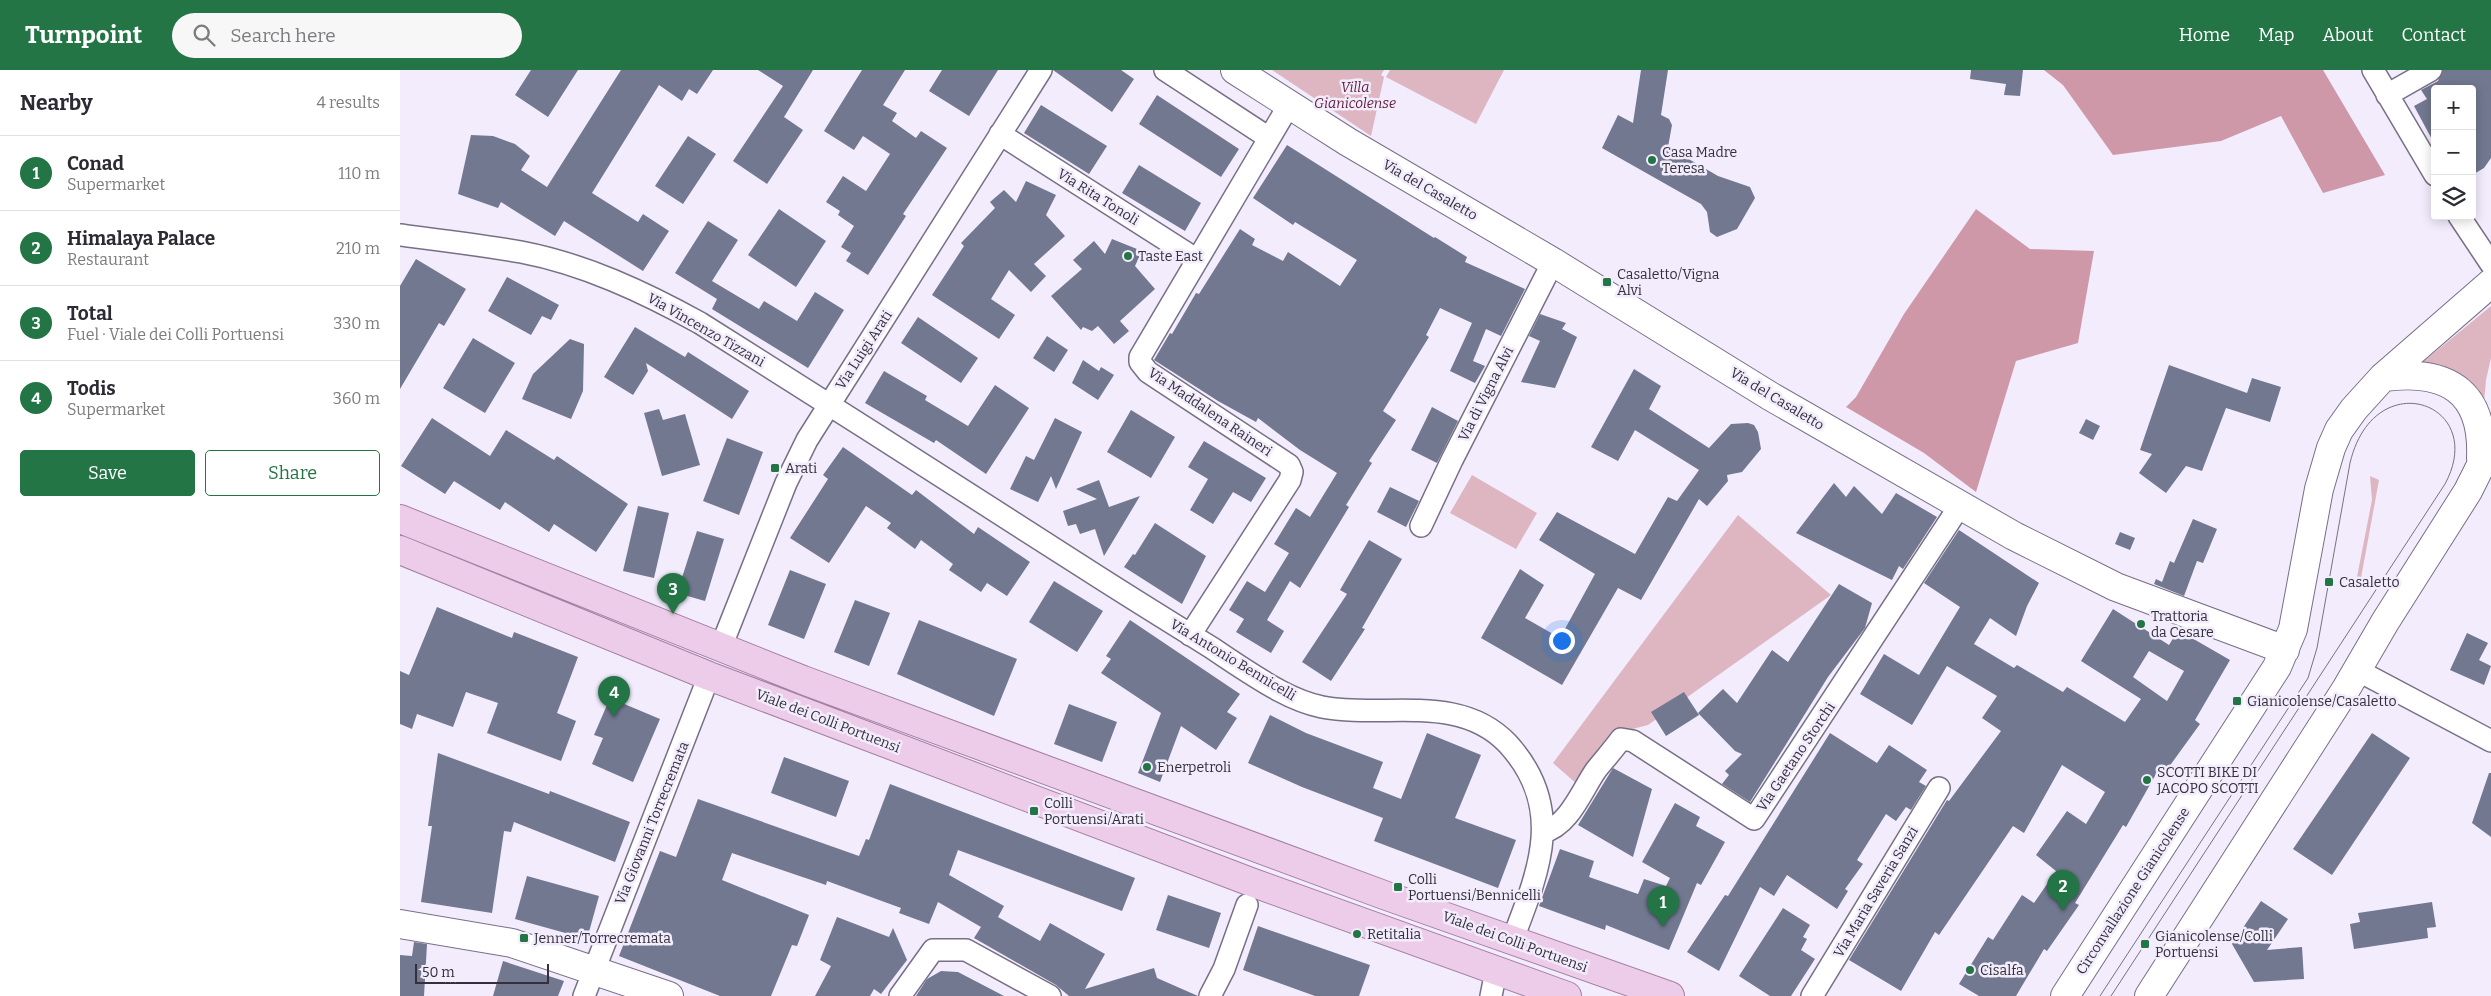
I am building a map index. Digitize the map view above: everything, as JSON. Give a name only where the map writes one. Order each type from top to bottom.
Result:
[{"type":"main road","name":"Via del Casaletto","points":[[1235,70],[1348,142],[1553,262],[1770,396],[2067,564],[2150,601],[2286,650]]},
{"type":"main road","name":"Circonvallazione Gianicolense","points":[[2065,996],[2269,681],[2286,650],[2297,614],[2319,489],[2331,448],[2348,416],[2383,377],[2491,283]]},
{"type":"main road","points":[[2383,377],[2415,374],[2432,377],[2448,384],[2465,397],[2472,405],[2480,427],[2480,467]]},
{"type":"main road","points":[[2149,996],[2357,670],[2480,467],[2491,437]]},
{"type":"main road","name":"Viale dei Colli Portuensi","points":[[400,519],[803,680],[1654,994]]},
{"type":"main road","name":"Viale dei Colli Portuensi","points":[[400,550],[708,676],[1015,791],[1160,848],[1373,926],[1494,984],[1567,996]]},
{"type":"main road","points":[[400,924],[512,943],[594,969],[669,996]]},
{"type":"street","name":"Via Luigi Arati","points":[[721,647],[792,469],[806,440],[1041,70]]},
{"type":"street","points":[[1165,70],[1269,138]]},
{"type":"street","points":[[2373,70],[2431,168]]},
{"type":"street","points":[[2387,94],[2431,70]]},
{"type":"street","name":"Via Maddalena Raineri","points":[[1190,635],[1290,480],[1292,472],[1289,465],[1148,372],[1140,362],[1143,349],[1289,105]]},
{"type":"street","name":"Via Rita Tonoli","points":[[1000,134],[1196,259]]},
{"type":"street","points":[[2462,220],[2491,264]]},
{"type":"street","name":"Via Vincenzo Tizzani","points":[[400,235],[521,252],[567,264],[623,284],[700,323],[829,405]]},
{"type":"street","name":"Via di Vigna Alvi","points":[[1421,526],[1452,460],[1553,262]]},
{"type":"street","name":"Via Antonio Bennicelli","points":[[829,405],[1279,690],[1308,703],[1336,709],[1444,712],[1484,726],[1503,740],[1529,771],[1538,793],[1543,832],[1540,857],[1512,941]]},
{"type":"street","name":"Via Gaetano Storchi","points":[[1543,832],[1553,828],[1565,817],[1596,770],[1621,739],[1624,738],[1633,741],[1754,819],[1957,510]]},
{"type":"street","points":[[642,649],[653,620]]},
{"type":"street","points":[[2357,670],[2491,741]]},
{"type":"street","name":"Via Giovanni Torrecremata","points":[[584,996],[708,676]]},
{"type":"street","points":[[1015,791],[1026,761]]},
{"type":"street","name":"Via Maria Saveria Sanzi","points":[[1812,996],[1939,788]]},
{"type":"street","points":[[1160,848],[1172,815]]},
{"type":"street","points":[[1373,926],[1384,895]]},
{"type":"street","points":[[1210,996],[1224,969],[1247,905]]},
{"type":"street","points":[[900,996],[932,950],[966,950],[1050,996]]},
{"type":"green space","name":"Villa Gianicolense","points":[[1272,70],[1384,70],[1381,75],[1384,77],[1371,136]]},
{"type":"green space","points":[[1390,70],[1504,70],[1476,124],[1386,77]]},
{"type":"green space","points":[[2491,306],[2491,358],[2486,380],[2484,403],[2442,368],[2423,362]]},
{"type":"green space","points":[[1472,475],[1537,513],[1516,549],[1450,513]]},
{"type":"green space","points":[[2370,476],[2379,480],[2361,578],[2357,577],[2372,500]]},
{"type":"green space","points":[[1738,515],[1831,595],[1648,725],[1625,731],[1578,785],[1553,763]]},
{"type":"shaded area","points":[[2044,70],[2323,70],[2385,175],[2323,193],[2281,116],[2221,141],[2113,155],[2063,85]]},
{"type":"shaded area","points":[[1976,209],[2030,249],[2094,251],[2078,343],[2016,361],[1976,492],[1924,453],[1846,407],[1856,397],[1904,314]]},
{"type":"building","points":[[531,70],[578,70],[548,117],[515,95]]},
{"type":"building","points":[[621,70],[713,70],[697,94],[689,89],[682,101],[659,85],[592,193],[638,222],[643,214],[669,231],[643,271],[564,221],[555,236],[501,202],[498,208],[458,194],[471,135],[493,136],[515,144],[530,156],[521,170],[547,187]]},
{"type":"building","points":[[758,70],[813,70],[784,117],[803,130],[767,184],[733,161],[783,86]]},
{"type":"building","points":[[862,70],[905,70],[883,105],[897,113],[892,121],[916,138],[921,131],[947,148],[903,214],[906,216],[868,275],[846,261],[851,253],[841,247],[854,226],[838,215],[840,211],[826,202],[843,176],[866,191],[890,154],[863,136],[854,150],[824,131]]},
{"type":"building","points":[[942,70],[998,70],[969,116],[929,91]]},
{"type":"building","points":[[1053,70],[1121,70],[1134,79],[1112,112]]},
{"type":"building","points":[[1641,70],[1668,70],[1661,115],[1669,119],[1672,125],[1668,147],[1718,176],[1750,187],[1755,198],[1737,229],[1717,237],[1710,232],[1707,212],[1701,204],[1602,148],[1618,115],[1633,123]]},
{"type":"building","points":[[1971,70],[2023,70],[2020,96],[2004,95],[2006,84],[1970,79]]},
{"type":"building","points":[[2443,70],[2491,70],[2491,158],[2484,168],[2476,173],[2476,85],[2431,85],[2431,138],[2414,106],[2427,99],[2421,90],[2438,81]]},
{"type":"building","points":[[1157,95],[1239,149],[1221,177],[1139,124]]},
{"type":"building","points":[[1041,105],[1107,146],[1089,174],[1024,133]]},
{"type":"building","points":[[688,136],[716,154],[683,204],[655,186]]},
{"type":"building","points":[[1287,145],[1467,257],[1465,262],[1525,289],[1501,336],[1486,329],[1473,361],[1485,366],[1475,383],[1450,371],[1472,323],[1440,308],[1426,335],[1429,337],[1383,411],[1396,420],[1369,461],[1372,463],[1346,505],[1349,507],[1300,588],[1290,581],[1267,620],[1284,631],[1271,653],[1236,632],[1244,619],[1229,610],[1247,581],[1265,592],[1289,553],[1274,544],[1296,508],[1310,517],[1337,473],[1300,450],[1258,418],[1256,422],[1218,401],[1154,360],[1196,293],[1199,294],[1240,229],[1255,239],[1252,245],[1283,261],[1288,252],[1340,286],[1357,260],[1295,222],[1293,225],[1253,198]]},
{"type":"building","points":[[1139,165],[1201,203],[1185,231],[1122,193]]},
{"type":"building","points":[[1026,181],[1056,195],[1046,215],[1065,236],[1034,264],[1046,276],[1031,292],[1009,270],[991,299],[1015,315],[999,339],[932,295],[964,246],[961,243],[995,208],[990,202],[1004,190],[1016,202]]},
{"type":"building","points":[[779,209],[826,241],[796,287],[748,255]]},
{"type":"building","points":[[708,221],[738,240],[712,281],[759,309],[764,301],[797,321],[815,292],[844,310],[808,368],[712,309],[717,299],[675,273]]},
{"type":"building","points":[[1112,239],[1142,251],[1135,266],[1155,289],[1120,321],[1129,331],[1114,344],[1098,326],[1092,331],[1083,327],[1081,330],[1051,296],[1082,269],[1073,260],[1094,241],[1105,254]]},
{"type":"building","points":[[416,259],[466,289],[444,326],[439,323],[400,389],[400,286]]},
{"type":"building","points":[[507,277],[559,305],[551,320],[542,316],[531,335],[488,311]]},
{"type":"building","points":[[1540,314],[1566,323],[1562,329],[1577,337],[1555,388],[1521,382],[1540,341],[1529,336]]},
{"type":"building","points":[[918,317],[978,358],[961,383],[901,343]]},
{"type":"building","points":[[635,327],[685,357],[688,352],[749,391],[732,419],[646,363],[648,371],[633,395],[604,377]]},
{"type":"building","points":[[1047,336],[1068,350],[1054,372],[1033,358]]},
{"type":"building","points":[[473,338],[515,363],[485,413],[443,388]]},
{"type":"building","points":[[570,339],[584,344],[583,391],[571,419],[522,399],[533,374]]},
{"type":"building","points":[[1083,360],[1099,371],[1101,367],[1114,375],[1098,400],[1072,383]]},
{"type":"building","points":[[2169,365],[2247,393],[2252,378],[2281,387],[2270,422],[2226,408],[2202,471],[2186,466],[2166,493],[2139,473],[2152,454],[2140,450]]},
{"type":"building","points":[[1634,369],[1661,386],[1649,409],[1709,448],[1731,424],[1748,423],[1754,425],[1758,432],[1761,449],[1742,472],[1727,475],[1728,481],[1707,506],[1699,499],[1641,600],[1618,588],[1562,685],[1481,638],[1520,569],[1544,585],[1525,618],[1560,638],[1595,574],[1539,540],[1557,512],[1635,554],[1668,497],[1677,501],[1699,470],[1635,430],[1618,461],[1591,447]]},
{"type":"building","points":[[884,371],[927,396],[925,400],[968,426],[995,385],[1029,408],[986,474],[936,440],[934,443],[865,403]]},
{"type":"building","points":[[1432,407],[1458,421],[1437,463],[1411,450]]},
{"type":"building","points":[[659,409],[663,420],[685,414],[700,465],[662,476],[644,413]]},
{"type":"building","points":[[1131,410],[1175,437],[1151,478],[1107,452]]},
{"type":"building","points":[[432,418],[490,456],[506,430],[554,460],[557,456],[628,504],[596,552],[554,524],[549,532],[505,502],[500,510],[454,481],[445,494],[401,466]]},
{"type":"building","points":[[1055,418],[1082,432],[1056,489],[1051,476],[1038,502],[1010,489],[1026,456],[1034,460]]},
{"type":"building","points":[[2086,419],[2100,426],[2093,440],[2079,433]]},
{"type":"building","points":[[727,438],[763,452],[739,515],[703,501]]},
{"type":"building","points":[[1204,441],[1266,478],[1251,502],[1233,492],[1213,524],[1190,510],[1208,479],[1188,467]]},
{"type":"building","points":[[843,447],[912,495],[916,490],[974,534],[978,527],[1030,562],[1007,596],[987,583],[981,592],[949,570],[953,564],[921,540],[915,549],[887,528],[891,523],[866,506],[829,563],[790,538],[828,479],[823,475]]},
{"type":"building","points":[[1099,480],[1109,507],[1140,496],[1104,556],[1095,529],[1080,534],[1076,524],[1068,526],[1063,511],[1097,499],[1076,489]]},
{"type":"building","points":[[1834,483],[1846,497],[1854,486],[1882,514],[1896,493],[1937,517],[1903,569],[1899,566],[1892,580],[1796,533]]},
{"type":"building","points":[[1390,487],[1419,501],[1406,527],[1377,512]]},
{"type":"building","points":[[638,506],[669,513],[654,578],[623,571]]},
{"type":"building","points":[[2193,519],[2217,529],[2203,563],[2197,561],[2184,596],[2154,584],[2156,579],[2162,582],[2170,561],[2174,563]]},
{"type":"building","points":[[1155,523],[1206,556],[1182,604],[1124,567],[1133,554],[1135,555]]},
{"type":"building","points":[[1959,530],[2039,583],[2027,606],[2016,636],[1990,618],[1974,644],[2014,668],[2017,665],[2063,692],[2067,687],[2125,722],[2141,699],[2081,661],[2113,609],[2169,645],[2178,630],[2230,660],[2195,720],[2200,724],[2166,771],[2160,767],[2126,827],[2123,825],[2075,903],[2079,905],[2047,951],[2044,949],[2016,996],[1979,996],[1959,984],[1988,937],[1993,940],[2022,895],[2034,903],[2056,871],[2036,855],[2067,811],[2086,824],[2105,792],[2062,765],[2024,833],[2013,826],[1939,935],[1935,932],[1901,991],[1849,960],[1947,800],[1949,801],[2001,731],[1982,718],[1997,696],[1947,666],[1912,725],[1860,694],[1884,654],[1919,675],[1960,607],[1924,583]],"holes":[[[2149,651],[2184,671],[2167,701],[2133,677]]]},
{"type":"building","points":[[697,531],[724,539],[705,601],[677,593]]},
{"type":"building","points":[[2120,532],[2135,538],[2130,550],[2115,544]]},
{"type":"building","points":[[1369,540],[1402,559],[1362,628],[1365,629],[1331,681],[1302,662],[1347,594],[1340,590]]},
{"type":"building","points":[[790,570],[826,584],[804,639],[768,625]]},
{"type":"building","points":[[1054,581],[1103,611],[1077,652],[1029,622]]},
{"type":"building","points":[[1839,584],[1872,603],[1865,628],[1828,677],[1750,802],[1722,784],[1729,775],[1725,771],[1742,754],[1735,751],[1698,713],[1723,689],[1737,703],[1772,650],[1788,662]]},
{"type":"building","points":[[855,600],[890,613],[869,666],[834,652]]},
{"type":"building","points":[[437,607],[512,638],[514,632],[578,657],[557,713],[576,721],[561,761],[487,733],[498,703],[466,692],[453,727],[417,714],[412,729],[400,724],[400,671],[409,675]]},
{"type":"building","points":[[919,620],[1017,659],[994,716],[897,674]]},
{"type":"building","points":[[1130,620],[1240,694],[1227,712],[1237,718],[1216,750],[1181,726],[1160,782],[1138,773],[1161,713],[1101,673],[1111,659],[1106,656]]},
{"type":"building","points":[[2467,633],[2488,643],[2479,660],[2491,666],[2484,685],[2450,670]]},
{"type":"building","points":[[1684,692],[1699,715],[1666,736],[1651,712]]},
{"type":"building","points":[[610,698],[660,719],[633,782],[592,764],[603,738],[594,735]]},
{"type":"building","points":[[1069,704],[1117,722],[1102,762],[1054,744]]},
{"type":"building","points":[[1270,715],[1306,733],[1383,762],[1373,788],[1401,799],[1427,733],[1481,755],[1455,818],[1516,840],[1498,888],[1374,841],[1383,818],[1302,787],[1248,763]]},
{"type":"building","points":[[1830,733],[1877,763],[1889,745],[1927,770],[1919,782],[1926,786],[1911,810],[1906,807],[1896,821],[1886,814],[1857,860],[1863,864],[1845,889],[1848,891],[1837,909],[1787,875],[1774,896],[1760,887],[1719,971],[1687,952],[1725,895],[1728,896]]},
{"type":"building","points":[[2372,733],[2410,758],[2332,875],[2293,849]]},
{"type":"building","points":[[438,753],[549,794],[550,791],[630,822],[615,862],[514,822],[511,832],[504,831],[492,913],[421,902],[432,826],[428,826]]},
{"type":"building","points":[[784,757],[849,781],[836,817],[771,793]]},
{"type":"building","points":[[1613,768],[1652,789],[1633,857],[1578,825]]},
{"type":"building","points":[[2489,773],[2491,773],[2491,837],[2472,823]]},
{"type":"building","points":[[890,784],[1135,878],[1122,911],[958,850],[949,875],[1004,906],[998,917],[1040,941],[1050,923],[1105,954],[1085,989],[1154,968],[1157,978],[1198,996],[1069,996],[1056,985],[974,938],[981,927],[938,902],[929,924],[899,913],[901,908],[827,881],[826,885],[732,853],[722,880],[809,915],[797,946],[792,945],[771,996],[720,996],[619,956],[660,851],[676,857],[698,799],[859,856],[866,839],[869,840]]},
{"type":"building","points":[[1675,803],[1700,817],[1696,826],[1725,842],[1701,885],[1697,883],[1669,950],[1606,925],[1605,930],[1539,906],[1560,849],[1594,861],[1589,877],[1638,894],[1644,879],[1666,886],[1670,878],[1642,862]]},
{"type":"building","points":[[527,876],[599,896],[587,939],[515,919]]},
{"type":"building","points":[[1168,895],[1221,913],[1209,948],[1156,930]]},
{"type":"building","points":[[2261,901],[2288,919],[2267,950],[2302,947],[2304,979],[2254,982],[2232,944]]},
{"type":"building","points":[[2432,902],[2436,927],[2427,928],[2428,938],[2354,949],[2350,924],[2360,922],[2358,913]]},
{"type":"building","points":[[1783,908],[1810,925],[1803,937],[1807,939],[1801,950],[1815,959],[1791,996],[1770,996],[1739,976]]},
{"type":"building","points":[[837,917],[889,937],[893,928],[907,960],[881,994],[874,989],[870,996],[815,996],[831,966],[820,960]]},
{"type":"building","points":[[1258,926],[1370,965],[1359,996],[1315,996],[1243,970]]},
{"type":"building","points":[[414,942],[427,944],[424,996],[400,996],[400,955],[412,956]]},
{"type":"building","points":[[503,961],[564,981],[558,996],[493,996]]},
{"type":"building","points":[[941,971],[958,972],[1004,996],[916,996],[927,979]]},
{"type":"tram line","points":[[2100,996],[2308,678],[2317,648],[2350,463],[2363,432],[2381,412],[2402,404],[2423,405],[2441,415],[2452,432],[2455,456],[2445,484],[2111,996]]},
{"type":"place","name":"Casa Madre Teresa","points":[[1652,160]]},
{"type":"place","name":"Taste East","points":[[1128,256]]},
{"type":"place","name":"Casaletto/Vigna Alvi","points":[[1607,282]]},
{"type":"place","name":"Arati","points":[[775,468]]},
{"type":"place","name":"Casaletto","points":[[2329,582]]},
{"type":"place","name":"Total","points":[[673,614]]},
{"type":"place","name":"Trattoria da Cesare","points":[[2141,624]]},
{"type":"place","name":"Gianicolense/Casaletto","points":[[2237,701]]},
{"type":"place","name":"Todis","points":[[614,717]]},
{"type":"place","name":"Enerpetroli","points":[[1147,767]]},
{"type":"place","name":"SCOTTI BIKE DI JACOPO SCOTTI","points":[[2147,780]]},
{"type":"place","name":"Colli Portuensi/Arati","points":[[1034,811]]},
{"type":"place","name":"Colli Portuensi/Bennicelli","points":[[1398,887]]},
{"type":"place","name":"Himalaya Palace","points":[[2063,911]]},
{"type":"place","name":"Conad","points":[[1663,927]]},
{"type":"place","name":"Retitalia","points":[[1357,934]]},
{"type":"place","name":"Jenner/Torrecremata","points":[[524,938]]},
{"type":"place","name":"Gianicolense/Colli Portuensi","points":[[2145,944]]},
{"type":"place","name":"Cisalfa","points":[[1970,970]]}]
